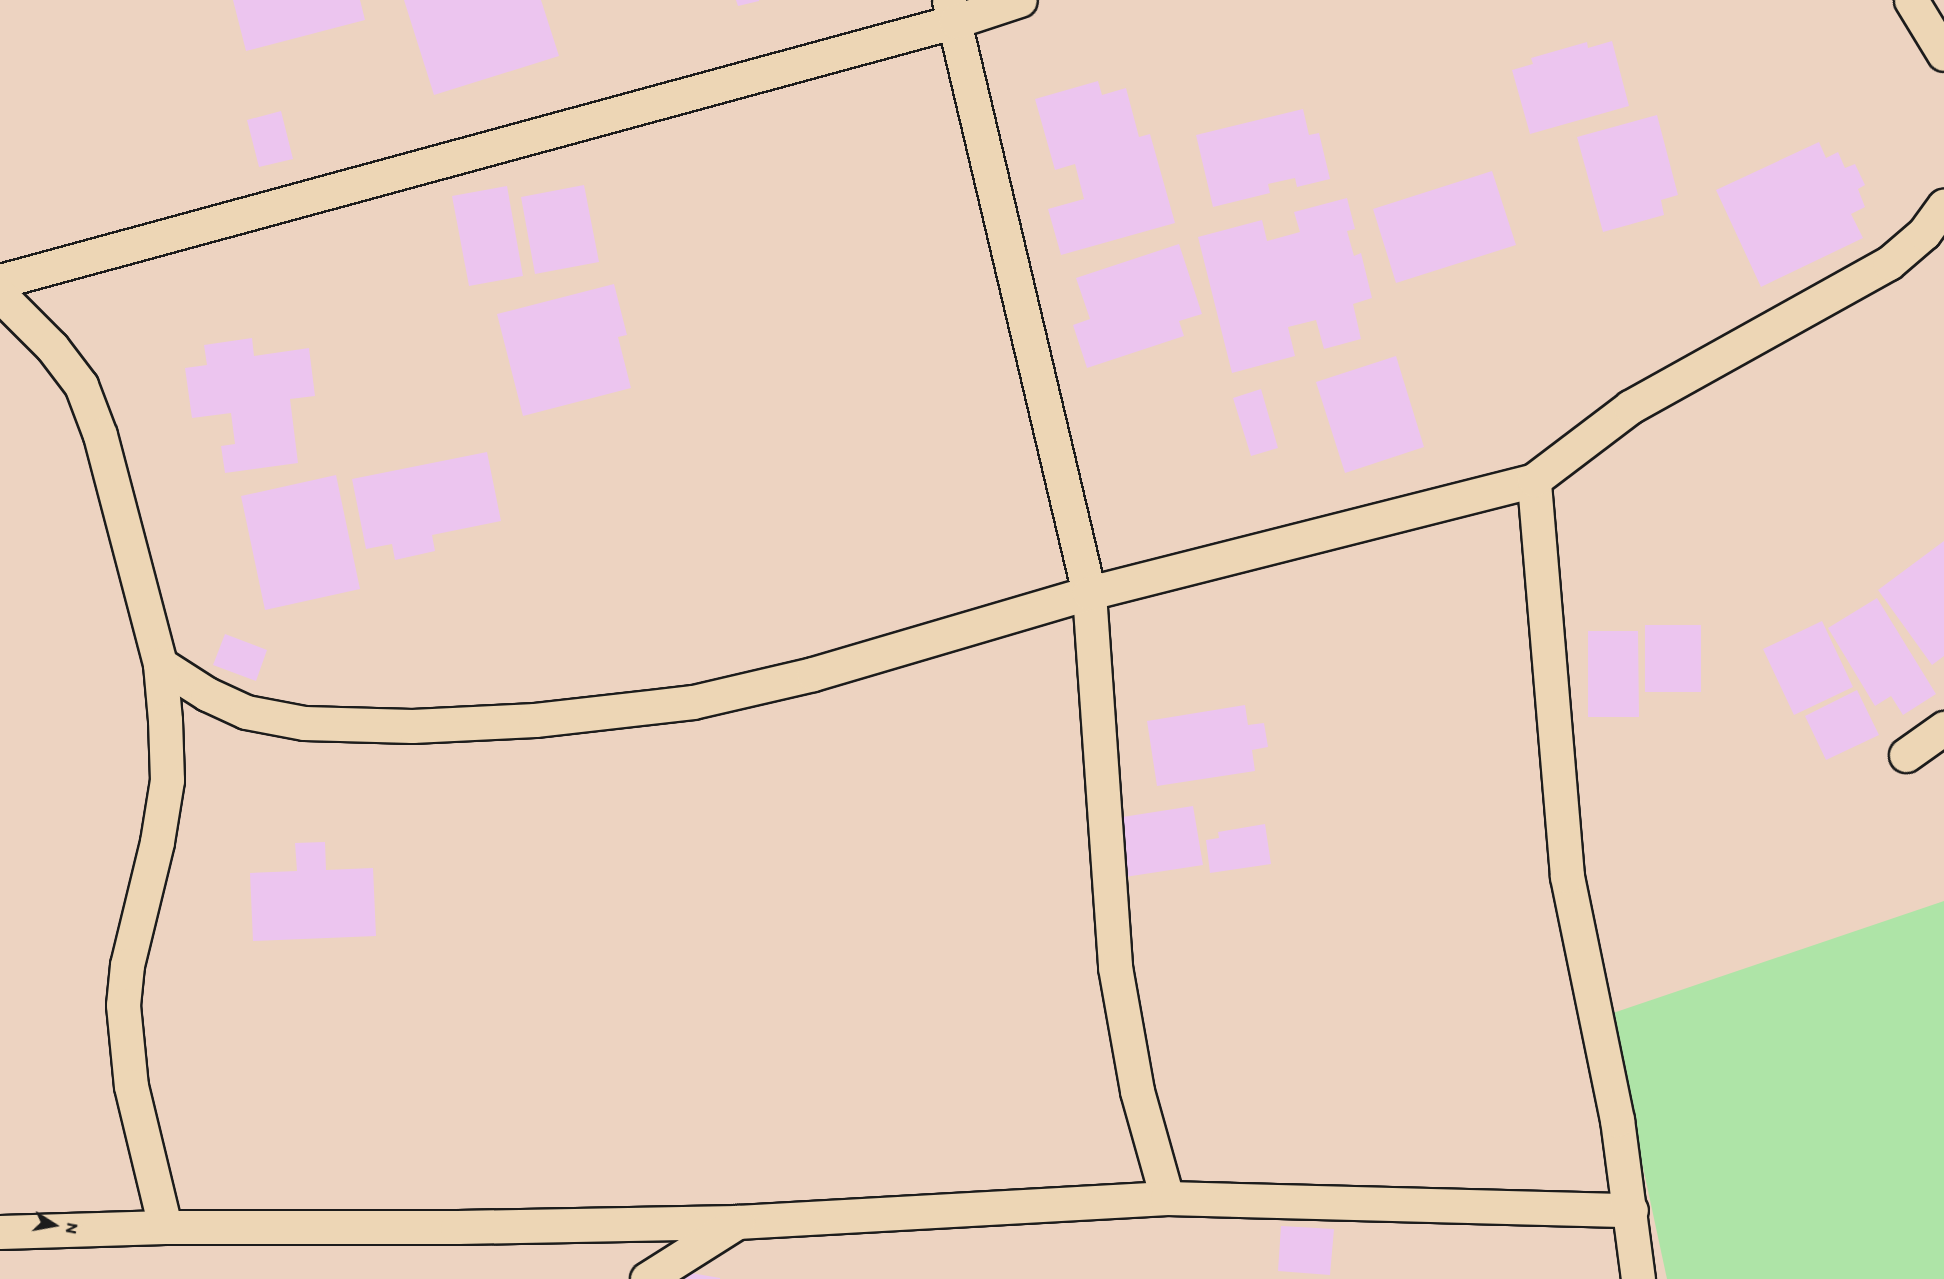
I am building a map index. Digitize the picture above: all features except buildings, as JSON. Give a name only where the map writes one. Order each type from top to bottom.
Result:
[{"type":"street","points":[[0,281],[953,10],[1020,0]]},
{"type":"street","points":[[1911,0],[1944,54]]},
{"type":"street","points":[[953,10],[1089,593],[1115,967],[1137,1091],[1167,1197]]},
{"type":"street","points":[[159,664],[207,694],[246,712],[304,723],[412,726],[535,720],[693,702],[813,674],[1089,593],[1534,480],[1630,406],[1889,263],[1924,233],[1944,205]]},
{"type":"street","points":[[0,295],[52,347],[81,385],[100,435],[159,664],[165,720],[167,780],[157,842],[128,965],[123,1005],[131,1086],[165,1227]]},
{"type":"street","points":[[1534,480],[1567,876],[1617,1120],[1631,1210],[1638,1279]]},
{"type":"street","points":[[1906,755],[1944,728]]},
{"type":"street","points":[[0,1232],[165,1227],[458,1227],[737,1222],[1167,1197],[1631,1210]]},
{"type":"street","points":[[647,1279],[737,1222]]},
{"type":"green space","points":[[1944,901],[1944,1279],[1667,1279],[1610,1014]]}]
